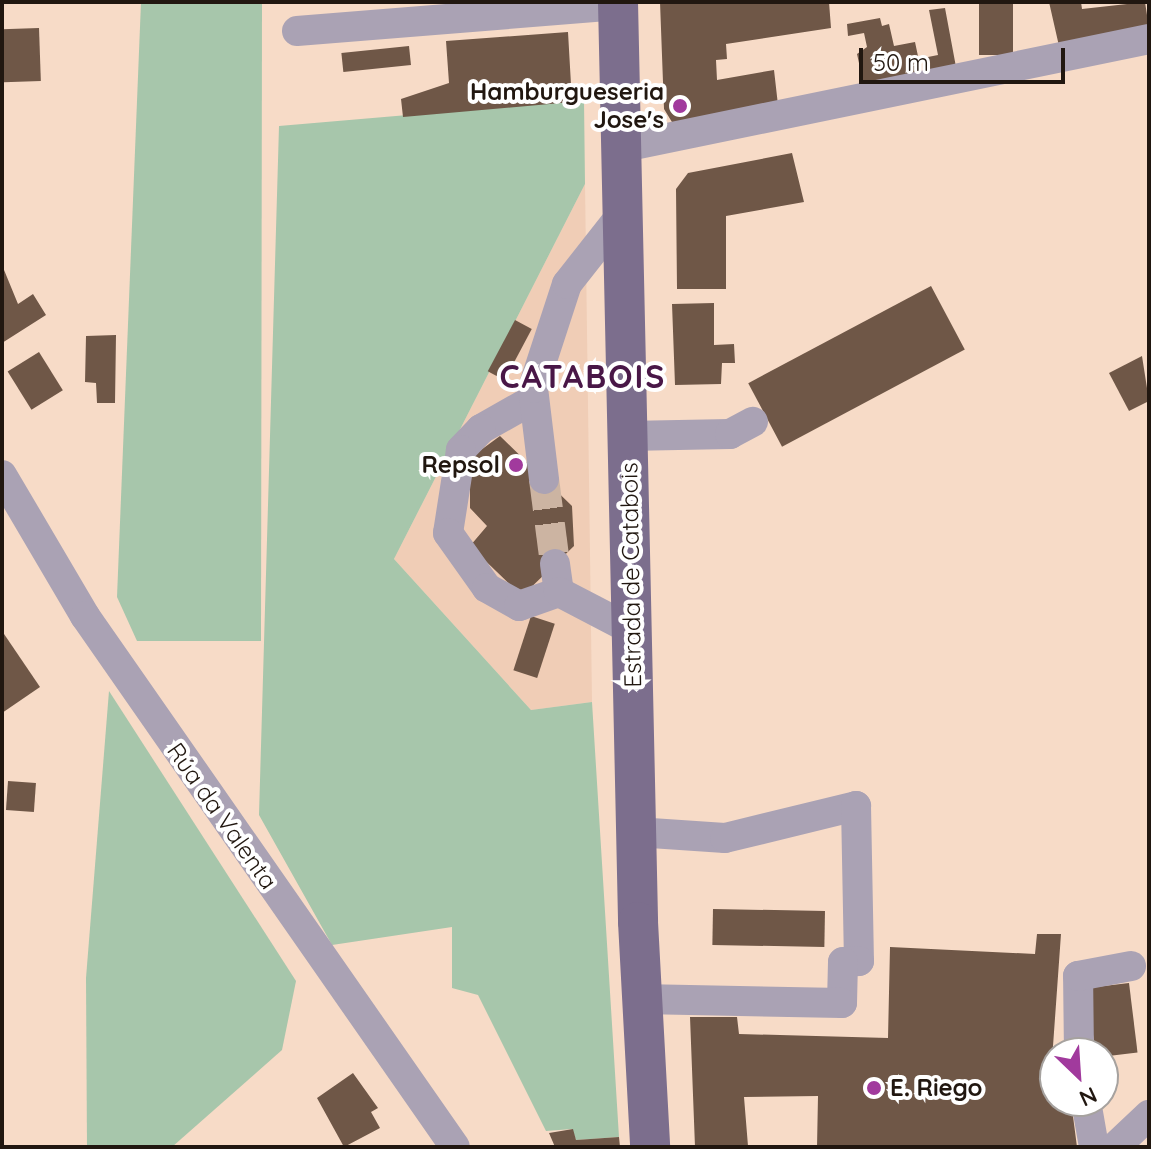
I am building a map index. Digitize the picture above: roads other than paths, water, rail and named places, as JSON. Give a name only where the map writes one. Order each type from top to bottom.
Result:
[{"type":"main road","name":"Estrada de Catabois","points":[[618,4],[640,999],[650,1147]]},
{"type":"street","points":[[297,31],[618,4]]},
{"type":"street","points":[[619,148],[1149,39]]},
{"type":"street","points":[[544,479],[534,399],[567,284],[622,214]]},
{"type":"street","points":[[534,399],[481,429],[461,450],[448,533],[487,588],[519,606],[557,578],[632,630]]},
{"type":"street","points":[[627,436],[730,434],[753,422]]},
{"type":"street","name":"Rúa da Valenta","points":[[2,475],[85,616],[455,1147]]},
{"type":"street","points":[[636,832],[725,838],[856,806],[859,961],[843,962],[842,1003],[640,999]]},
{"type":"street","points":[[1079,1037],[1078,976],[1131,966]]},
{"type":"street","points":[[1115,1147],[1149,1115]]},
{"type":"street","points":[[1089,1117],[1094,1147]]},
{"type":"tunnel","points":[[544,479],[555,564]]},
{"type":"place","name":"Hamburgueseria Jose's","points":[[680,106]]},
{"type":"place","name":"Repsol","points":[[516,465]]},
{"type":"place","name":"E. Riego","points":[[874,1088]]},
{"type":"district","name":"CATABOIS","points":[[583,376]]}]
